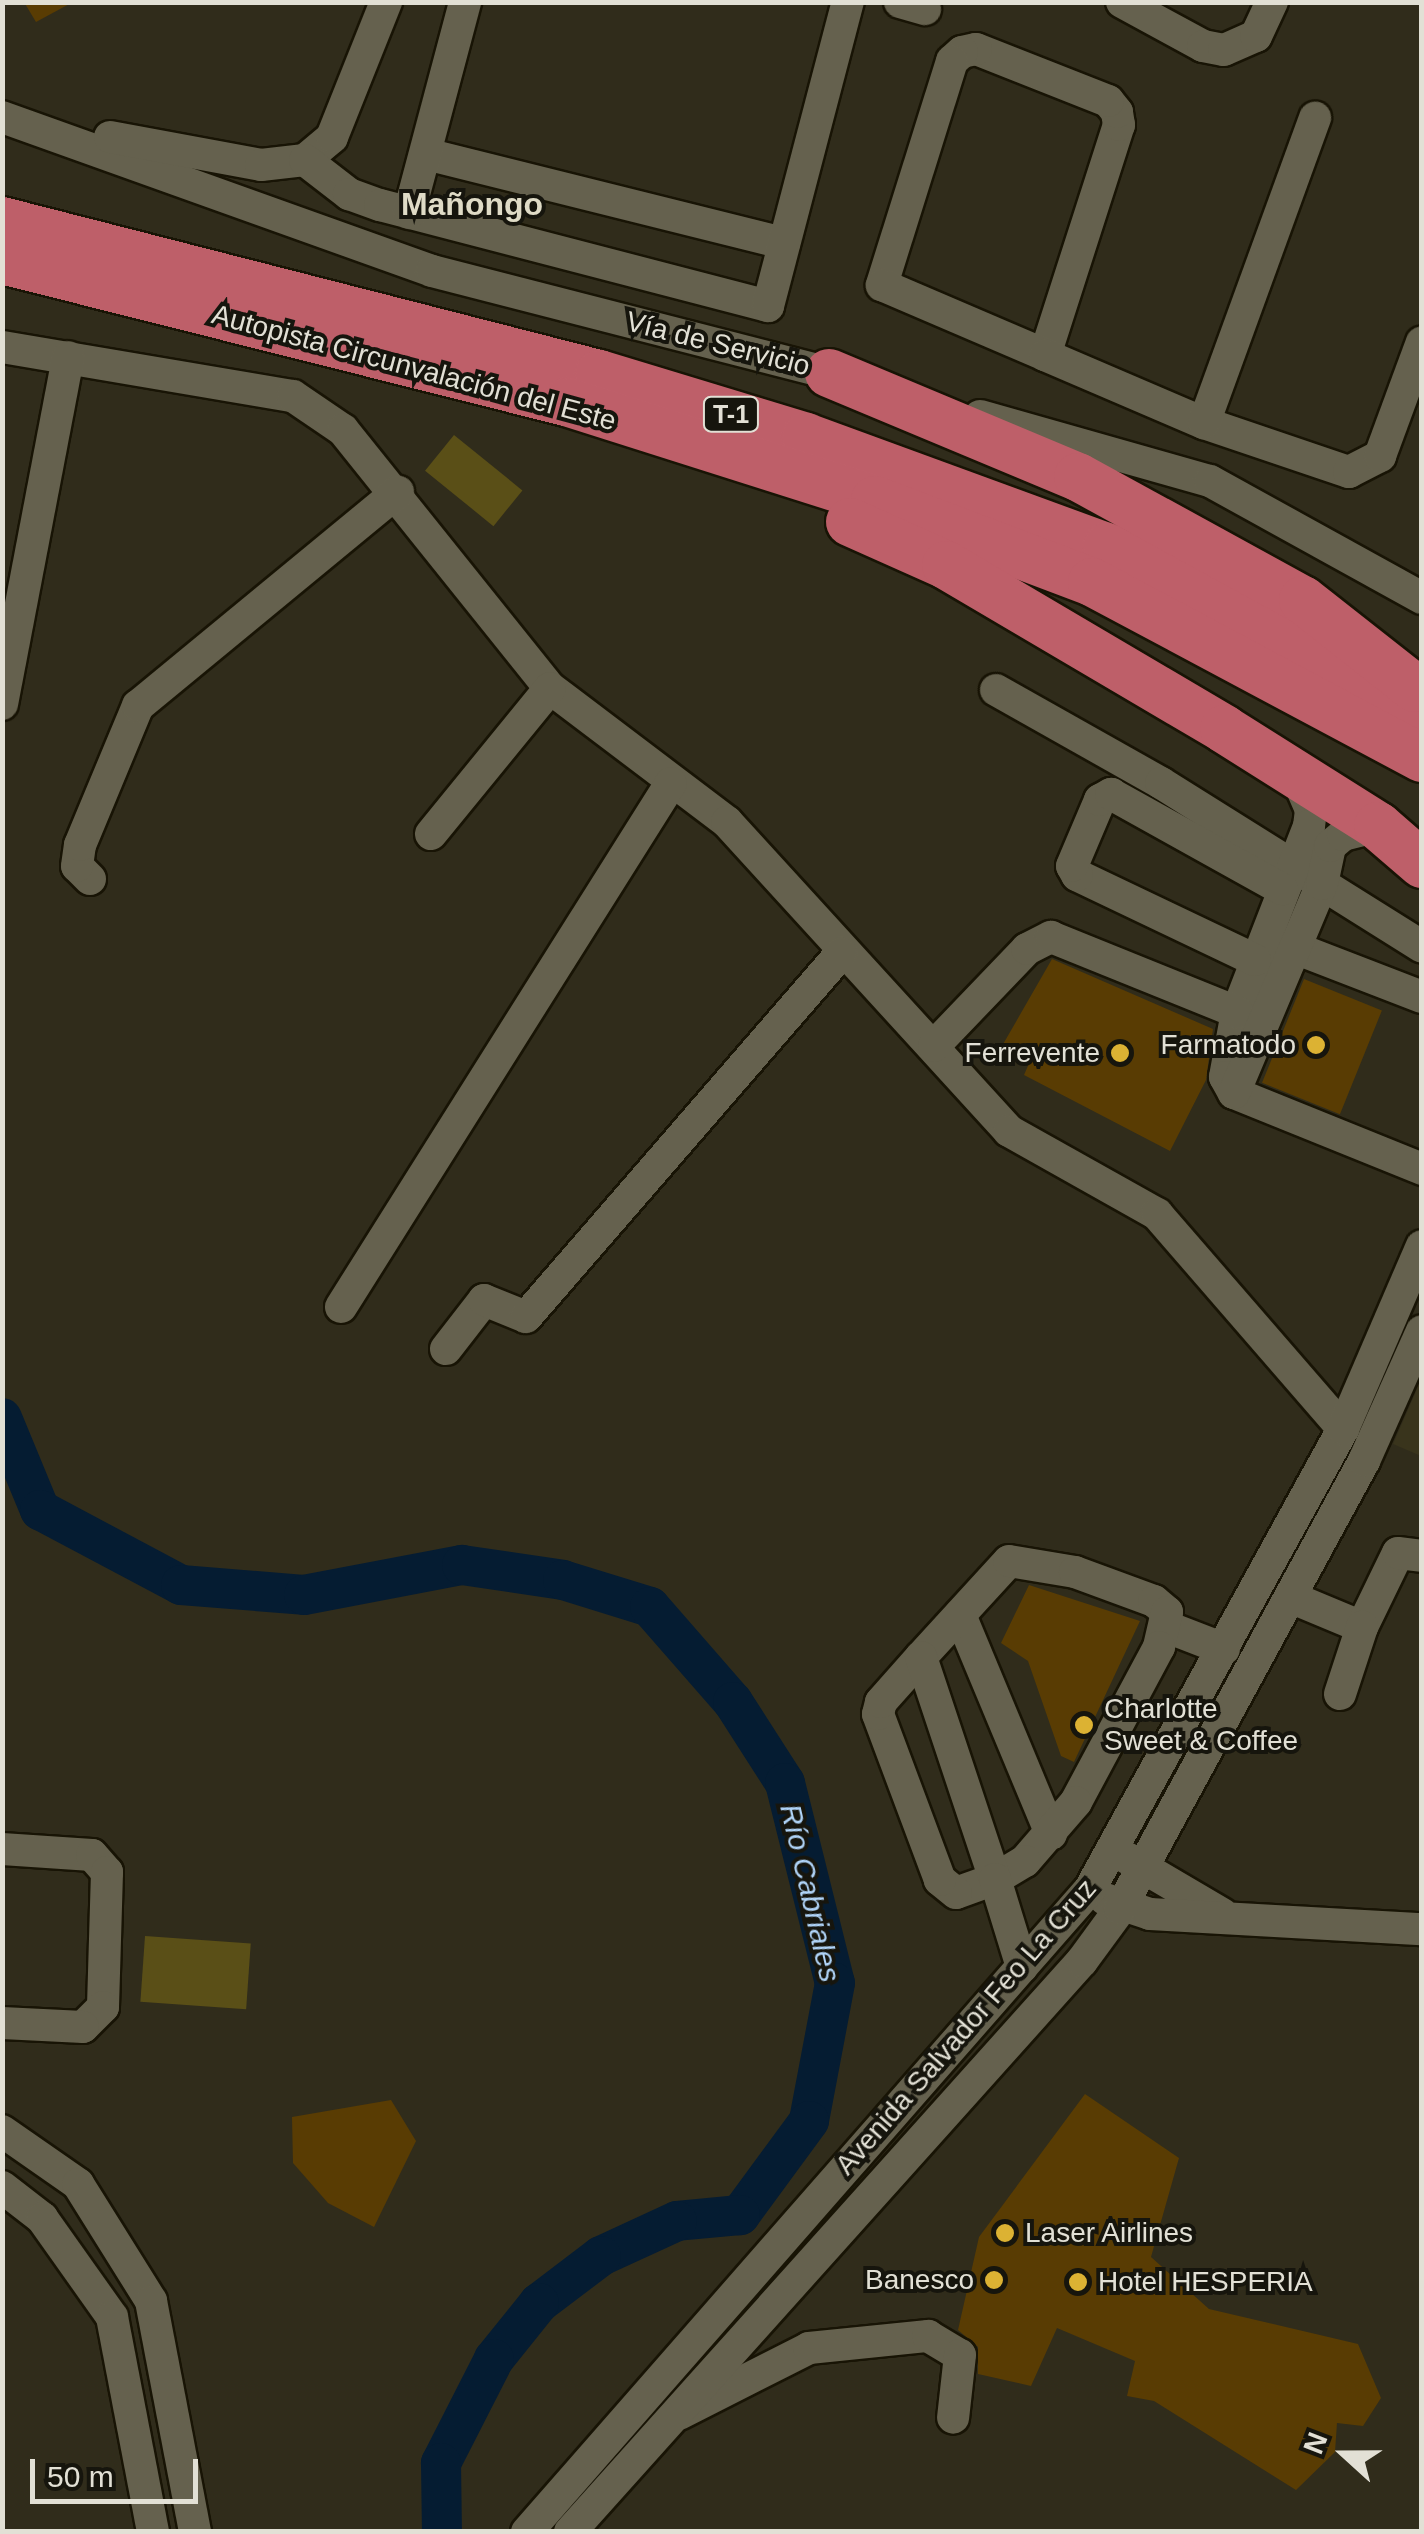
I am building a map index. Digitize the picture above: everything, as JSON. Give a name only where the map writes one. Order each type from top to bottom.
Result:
[{"type":"highway","name":"Autopista Circunvalación del Este","points":[[2,221],[562,364],[806,437],[1107,547],[1422,713]]},
{"type":"highway","name":"Autopista Circunvalación del Este","points":[[2,260],[566,402],[655,434],[875,500],[1092,582],[1422,758]]},
{"type":"highway","points":[[829,373],[1112,496],[1303,600],[1422,693]]},
{"type":"highway","points":[[655,434],[946,565],[1295,773],[1378,826],[1422,864]]},
{"type":"street","points":[[10,119],[261,165],[305,160],[332,137],[386,2]]},
{"type":"street","points":[[409,213],[466,2]]},
{"type":"street","points":[[305,160],[349,194],[409,213],[768,306],[848,2]]},
{"type":"street","points":[[1122,2],[1224,50],[1256,36],[1272,2]]},
{"type":"street","points":[[1045,355],[1120,125],[1117,112],[1108,101],[976,49],[962,52],[952,61],[882,285],[1204,424],[1349,472],[1368,468],[1380,456],[1422,342]]},
{"type":"street","points":[[1204,424],[1315,118]]},
{"type":"street","name":"Vía de Servicio","points":[[10,119],[432,270],[829,373],[1210,482],[1422,598]]},
{"type":"street","points":[[426,154],[784,242]]},
{"type":"street","points":[[2,347],[293,396],[344,430],[398,492],[550,688],[727,822],[842,953],[934,1046],[1008,1131],[1157,1214],[1343,1429]]},
{"type":"street","points":[[2,704],[68,358]]},
{"type":"street","points":[[90,879],[76,866],[80,845],[138,706],[398,492]]},
{"type":"street","points":[[431,834],[550,688]]},
{"type":"street","points":[[996,690],[1154,798],[1288,877],[1322,884],[1422,947]]},
{"type":"street","points":[[1295,773],[1312,810],[1254,960],[1224,1063],[1234,1093],[1422,1169]]},
{"type":"street","points":[[341,1306],[671,783]]},
{"type":"street","points":[[1154,798],[1104,795],[1073,871],[1254,960]]},
{"type":"street","points":[[1234,1093],[1322,884],[1330,846],[1344,835],[1378,826]]},
{"type":"street","points":[[934,1046],[1027,949],[1050,937],[1237,1012]]},
{"type":"street","points":[[1295,948],[1422,997]]},
{"type":"street","points":[[446,1349],[484,1300],[526,1316],[842,953]]},
{"type":"street","name":"Avenida Salvador Feo La Cruz","points":[[527,2532],[1090,1889],[1343,1429],[1422,1246]]},
{"type":"street","name":"Avenida Salvador Feo La Cruz","points":[[570,2532],[1082,1961],[1120,1909],[1364,1460],[1422,1331]]},
{"type":"street","points":[[1340,1694],[1362,1626],[1398,1553],[1422,1556]]},
{"type":"street","points":[[1024,1558],[1154,1600],[1167,1612],[1167,1627],[1104,1754],[1051,1834],[996,1879],[956,1894],[946,1890],[878,1714],[886,1693],[960,1616],[999,1566],[1024,1558]]},
{"type":"street","points":[[1290,1598],[1362,1626]]},
{"type":"street","points":[[960,1616],[1051,1834]]},
{"type":"street","points":[[1167,1627],[1224,1649]]},
{"type":"street","points":[[921,1656],[1022,1967]]},
{"type":"street","points":[[1114,1848],[1143,1871],[1226,1916]]},
{"type":"street","points":[[2,1849],[92,1855],[108,1872],[103,2007],[83,2027],[2,2023]]},
{"type":"street","points":[[1090,1889],[1120,1909],[1422,1929]]},
{"type":"street","points":[[2,2131],[78,2184],[152,2301],[195,2532]]},
{"type":"street","points":[[2,2187],[42,2218],[112,2316],[152,2532]]},
{"type":"street","points":[[670,2418],[810,2348],[928,2336],[960,2355],[953,2418]]},
{"type":"shaded area","points":[[454,435],[522,490],[493,526],[425,471]]},
{"type":"shaded area","points":[[1421,1380],[1421,1456],[1393,1444]]},
{"type":"shaded area","points":[[145,1936],[251,1943],[246,2009],[140,2002]]},
{"type":"building","points":[[24,2],[73,2],[36,22]]},
{"type":"building","points":[[1052,959],[1213,1029],[1206,1080],[1170,1151],[1024,1075],[1030,1061],[1002,1046]]},
{"type":"building","name":"Farmatodo","points":[[1304,979],[1382,1010],[1340,1114],[1262,1083]]},
{"type":"building","points":[[1029,1585],[1140,1621],[1074,1762],[1061,1756],[1028,1661],[1001,1643]]},
{"type":"building","points":[[1085,2094],[1179,2158],[1151,2257],[1209,2309],[1358,2344],[1381,2398],[1363,2426],[1337,2423],[1335,2452],[1296,2490],[1154,2401],[1127,2396],[1135,2361],[1057,2328],[1031,2386],[978,2374],[978,2347],[958,2330],[979,2237]]},
{"type":"building","points":[[391,2100],[416,2141],[374,2227],[328,2203],[293,2163],[292,2117]]},
{"type":"waterway","name":"Río Cabriales","points":[[2,1418],[40,1510],[181,1585],[304,1595],[462,1565],[563,1580],[650,1607],[733,1702],[785,1783],[835,1983],[809,2121],[740,2215],[677,2221],[601,2256],[539,2303],[494,2359],[441,2463],[442,2532]]},
{"type":"place","name":"Farmatodo","points":[[1316,1045]]},
{"type":"place","name":"Ferrevente","points":[[1120,1053]]},
{"type":"place","name":"Charlotte Sweet & Coffee","points":[[1084,1725]]},
{"type":"place","name":"Laser Airlines","points":[[1005,2233]]},
{"type":"place","name":"Banesco","points":[[994,2280]]},
{"type":"place","name":"Hotel HESPERIA","points":[[1078,2282]]},
{"type":"district","name":"Mañongo","points":[[472,204]]}]
